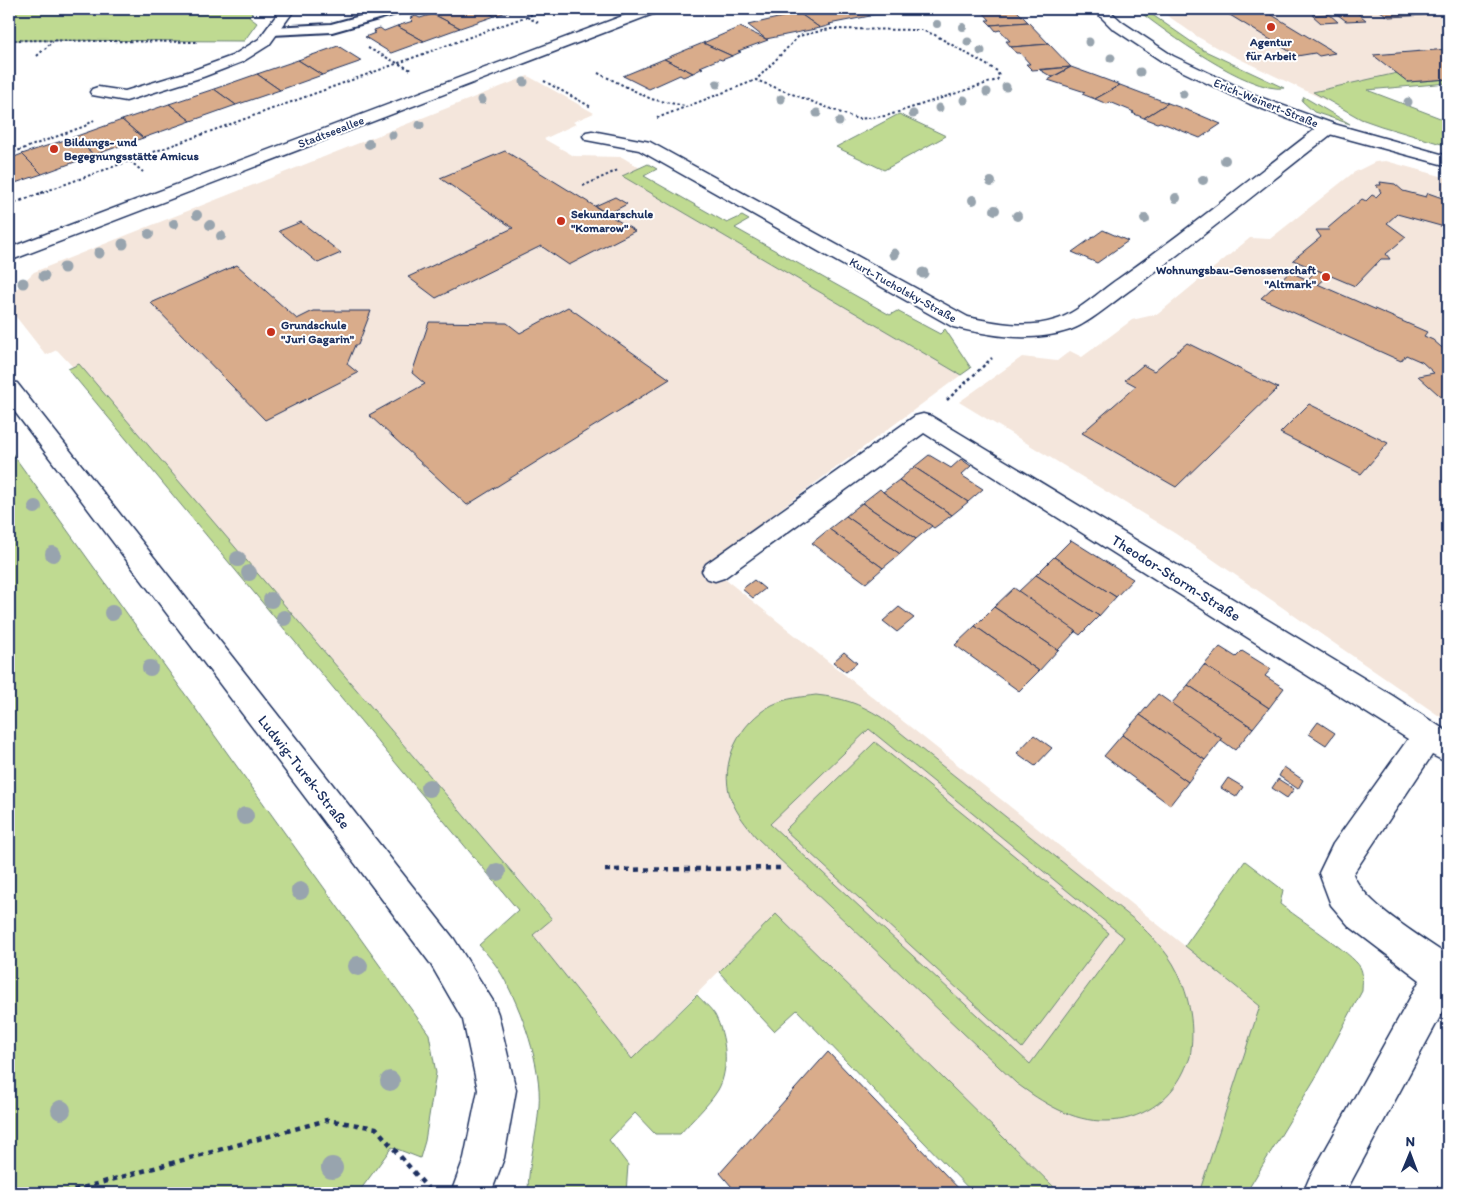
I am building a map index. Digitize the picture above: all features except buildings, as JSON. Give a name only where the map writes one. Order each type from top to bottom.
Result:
[{"type":"street","points":[[98,92],[126,96],[197,74],[237,59],[268,37],[288,9]]},
{"type":"street","name":"Stadtseeallee","points":[[9,255],[653,9]]},
{"type":"street","name":"Erich-Weinert-Straße","points":[[1100,9],[1117,25],[1138,40],[1203,77],[1256,101],[1328,128],[1448,160]]},
{"type":"street","name":"Kurt-Tucholsky-Straße","points":[[592,136],[644,146],[961,322],[989,328],[1021,330],[1045,329],[1065,324],[1127,282],[1328,128]]},
{"type":"street","name":"Ludwig-Turek-Straße","points":[[9,388],[442,951],[480,1014],[497,1090],[484,1158],[471,1193]]},
{"type":"street","points":[[716,571],[923,422]]},
{"type":"street","name":"Theodor-Storm-Straße","points":[[923,422],[1382,705],[1438,742],[1345,855],[1336,873],[1343,894],[1361,914],[1446,971],[1323,1193]]},
{"type":"lane","points":[[268,37],[332,28],[400,9]]},
{"type":"path","points":[[9,205],[547,9]]},
{"type":"path","points":[[332,28],[445,88]]},
{"type":"path","points":[[644,146],[631,129],[756,80],[799,36],[830,29],[921,30],[935,35],[997,71],[999,76],[996,80],[886,116],[870,119],[857,119],[756,80]]},
{"type":"path","points":[[9,40],[268,37]]},
{"type":"path","points":[[37,56],[53,40]]},
{"type":"path","points":[[510,63],[596,110]]},
{"type":"path","points":[[598,73],[643,97],[672,106],[688,106]]},
{"type":"path","points":[[9,154],[85,126],[126,96]]},
{"type":"path","points":[[923,422],[1021,330]]},
{"type":"path","points":[[605,870],[781,868]]},
{"type":"path","points":[[64,1193],[327,1120],[376,1128],[432,1193]]},
{"type":"shaded area","points":[[1158,9],[1448,9],[1448,83],[1366,90],[1327,101],[1219,49]]},
{"type":"shaded area","points":[[528,76],[594,113],[573,122],[576,124],[544,139],[574,156],[622,157],[640,168],[622,176],[961,375],[706,564],[1260,1006],[1199,1193],[1060,1193],[776,914],[632,1059],[533,935],[552,918],[79,365],[73,367],[57,350],[46,355],[9,308],[9,296],[34,272]]},
{"type":"shaded area","points":[[1386,161],[1448,178],[1448,722],[1176,534],[959,402],[1022,357],[1057,361],[1070,351],[1082,357],[1132,320],[1158,314],[1250,238],[1270,239],[1353,173],[1375,162]]},
{"type":"green space","points":[[9,9],[255,9],[249,17],[257,23],[244,41],[9,40]]},
{"type":"green space","points":[[1136,9],[1144,9],[1203,50],[1284,88],[1269,87],[1229,71],[1167,32]]},
{"type":"green space","points":[[1397,73],[1408,82],[1448,79],[1448,83],[1367,90],[1448,121],[1448,146],[1361,119],[1313,92]]},
{"type":"green space","points":[[1304,97],[1350,124],[1314,112],[1302,101]]},
{"type":"green space","points":[[899,114],[946,136],[884,170],[836,147]]},
{"type":"green space","points":[[648,164],[657,169],[644,176],[727,223],[742,216],[749,220],[735,228],[890,315],[897,311],[940,334],[945,329],[971,368],[961,375],[622,176]]},
{"type":"green space","points":[[79,364],[552,919],[533,935],[632,1059],[697,995],[713,1012],[719,1023],[724,1042],[725,1063],[722,1082],[710,1102],[680,1134],[655,1134],[635,1113],[609,1140],[628,1165],[626,1193],[528,1193],[529,1171],[539,1106],[539,1090],[534,1056],[517,1005],[497,967],[479,945],[518,910],[68,369]]},
{"type":"green space","points":[[9,449],[429,1034],[436,1073],[425,1141],[420,1158],[392,1147],[358,1193],[9,1193]]},
{"type":"green space","points":[[816,695],[850,702],[881,717],[1136,921],[1159,944],[1169,957],[1181,981],[1188,1002],[1192,1024],[1190,1057],[1178,1082],[1162,1100],[1142,1113],[1119,1120],[1106,1121],[1081,1118],[1069,1114],[1036,1097],[1016,1083],[756,837],[745,824],[731,799],[727,772],[735,745],[750,722],[772,705],[794,698]],"holes":[[[869,729],[1124,937],[1030,1064],[770,824]]]},
{"type":"green space","points":[[875,742],[1109,933],[1022,1048],[785,830]]},
{"type":"green space","points":[[1245,861],[1283,890],[1280,904],[1347,953],[1355,961],[1362,973],[1362,991],[1319,1072],[1246,1193],[1199,1193],[1260,1006],[1185,946]]},
{"type":"green space","points":[[776,914],[1060,1193],[973,1193],[797,1010],[774,1031],[719,972]]},
{"type":"place","name":"Agentur für Arbeit","points":[[1271,27]]},
{"type":"place","name":"Bildungs- und Begegnungsstätte Amicus","points":[[54,149]]},
{"type":"place","name":"Sekundarschule \"Komarow\"","points":[[561,221]]},
{"type":"place","name":"Wohnungsbau-Genossenschaft \"Altmark\"","points":[[1326,277]]},
{"type":"place","name":"Grundschule \"Juri Gagarin\"","points":[[271,332]]}]
